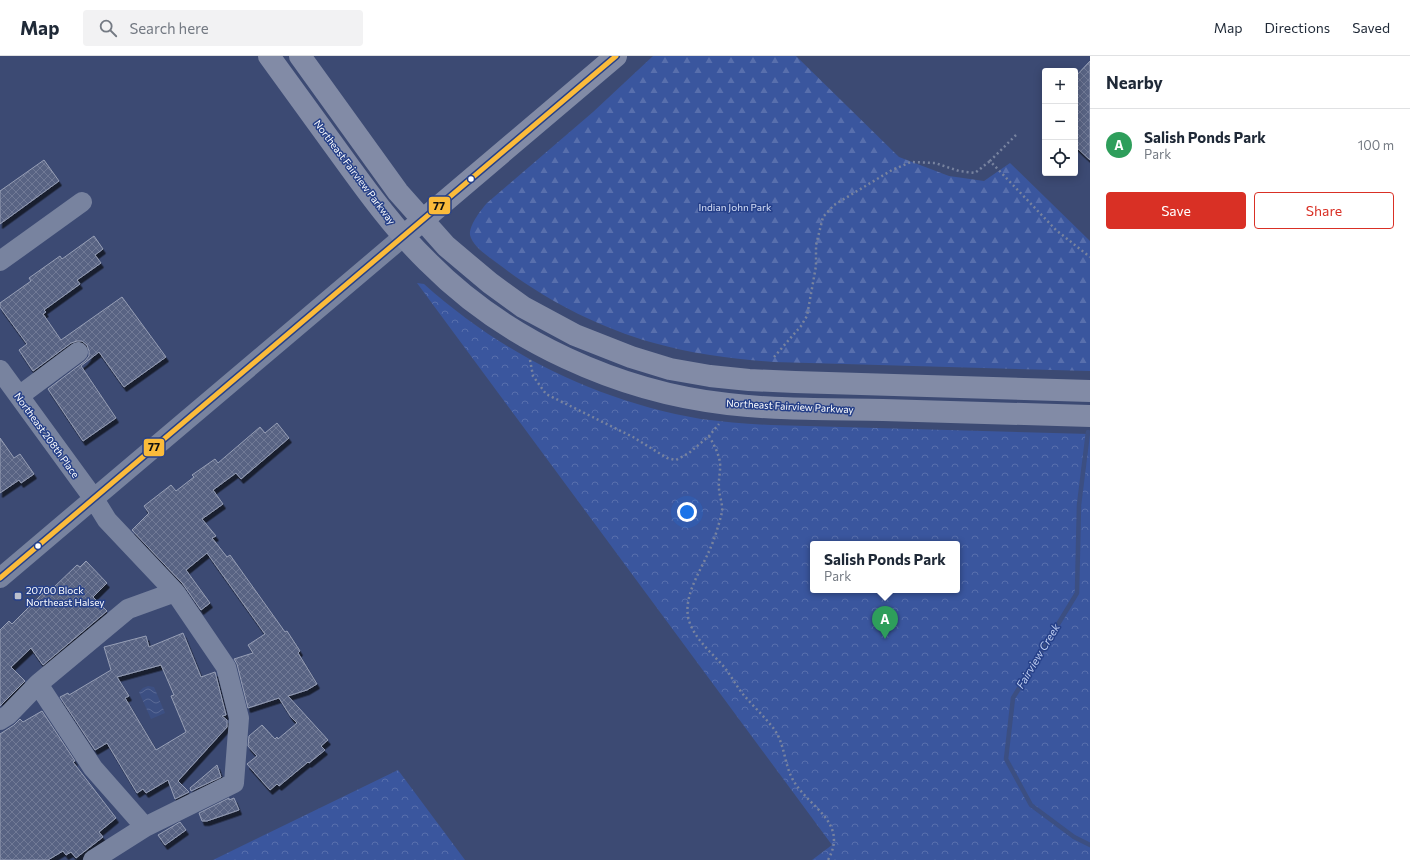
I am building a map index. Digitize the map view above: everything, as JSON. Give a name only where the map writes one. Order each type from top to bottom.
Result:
[{"type":"main road","name":"Northeast Fairview Parkway","points":[[269,56],[379,207],[428,262],[482,308],[534,342],[596,370],[629,382],[679,396],[728,404],[781,407],[1090,416]]},
{"type":"main road","points":[[300,56],[398,192],[446,246],[490,283],[523,307],[575,335],[631,357],[670,369],[710,376],[757,380],[1090,391]]},
{"type":"main road","points":[[404,236],[616,56]]},
{"type":"street","points":[[0,261],[82,202]]},
{"type":"street","points":[[0,578],[404,236]]},
{"type":"street","points":[[19,396],[78,352]]},
{"type":"street","name":"Northeast 208th Place","points":[[0,370],[108,520],[174,592],[226,667],[239,718],[234,783],[145,827]]},
{"type":"street","points":[[0,720],[8,715],[38,684],[128,609],[174,592]]},
{"type":"street","points":[[38,684],[93,768],[145,827],[93,860]]},
{"type":"path","points":[[774,356],[801,326],[807,316],[816,266],[816,245],[823,217],[834,205],[892,170],[911,162],[935,163],[959,171],[975,173],[990,161],[1016,135]]},
{"type":"path","points":[[990,161],[1056,230],[1090,257]]},
{"type":"path","points":[[534,342],[529,358],[533,376],[546,394],[633,437],[667,458],[676,460],[689,453],[709,436],[719,424]]},
{"type":"path","points":[[709,436],[720,459],[719,488],[722,510],[710,548],[693,584],[689,600],[688,616],[692,628],[701,642],[726,669],[742,693],[774,730],[782,744],[787,767],[793,781],[828,820],[834,830],[835,841],[833,852],[828,860]]},
{"type":"green space","name":"Indian John Park","points":[[653,56],[796,56],[899,157],[949,176],[984,181],[1010,163],[1090,241],[1090,371],[774,362],[728,358],[698,353],[654,343],[612,329],[592,320],[552,300],[515,276],[481,251],[474,243],[470,235],[470,231],[476,218],[487,203],[593,112]]},
{"type":"green space","points":[[417,283],[424,284],[454,309],[518,353],[588,387],[662,411],[701,419],[762,425],[1090,434],[1090,860],[812,860],[832,845]]},
{"type":"green space","points":[[398,770],[465,860],[213,860]]},
{"type":"water","points":[[148,686],[154,687],[165,713],[151,719],[139,692]]},
{"type":"building","points":[[1090,61],[1090,160],[1078,149],[1078,74]]},
{"type":"building","points":[[44,160],[59,181],[0,224],[0,191]]},
{"type":"building","points":[[94,236],[103,249],[95,255],[101,263],[77,280],[80,284],[44,310],[46,312],[43,314],[61,340],[122,297],[166,357],[124,387],[99,352],[81,366],[116,418],[83,441],[48,389],[85,361],[89,356],[87,345],[82,341],[71,343],[33,371],[19,350],[27,344],[0,307],[0,303],[31,281],[29,278],[60,256],[62,259]]},
{"type":"building","points":[[277,423],[289,438],[241,479],[236,473],[213,490],[223,504],[202,519],[216,536],[212,538],[227,557],[230,555],[285,632],[287,631],[300,651],[298,653],[317,684],[307,690],[288,696],[328,740],[321,746],[325,750],[279,786],[277,784],[270,790],[247,764],[257,756],[248,746],[249,736],[262,725],[275,739],[277,737],[278,739],[297,723],[291,717],[279,698],[248,708],[237,664],[234,659],[253,653],[248,645],[265,634],[207,553],[186,570],[210,603],[201,610],[183,584],[132,530],[149,513],[144,506],[171,485],[176,491],[194,477],[192,475],[215,459],[218,463],[260,427],[265,433]]},
{"type":"building","points":[[0,438],[14,458],[20,454],[34,474],[21,483],[19,480],[0,493]]},
{"type":"building","points":[[86,561],[107,583],[93,597],[107,611],[43,665],[31,648],[11,667],[25,681],[0,706],[0,630],[9,621],[12,624],[49,587],[51,590],[77,565],[80,567]]},
{"type":"building","points":[[183,633],[201,677],[215,672],[226,715],[222,716],[227,720],[227,727],[178,781],[189,792],[175,799],[168,780],[146,793],[143,789],[137,793],[107,743],[95,750],[60,697],[68,693],[69,695],[111,670],[104,647],[146,636],[149,647]],"holes":[[[161,665],[174,695],[171,696],[186,732],[156,750],[125,698],[129,696],[117,677]]]},
{"type":"building","points":[[42,711],[75,761],[73,762],[116,818],[99,832],[103,837],[76,858],[71,852],[66,855],[63,851],[48,860],[0,860],[0,734],[20,719],[23,722]]},
{"type":"building","points":[[217,765],[221,777],[191,791],[190,788]]},
{"type":"building","points":[[229,798],[229,800],[234,798],[239,810],[207,821],[202,821],[199,813]]},
{"type":"building","points":[[180,822],[186,830],[165,845],[158,835]]},
{"type":"waterway","name":"Fairview Creek","points":[[1088,432],[1079,505],[1077,593],[1013,698],[1006,759],[1031,805],[1074,837],[1090,845]]},
{"type":"transit line","name":"77","points":[[0,578],[616,56]]},
{"type":"place","name":"20700 Block Northeast Halsey","points":[[18,596]]},
{"type":"place","name":"Salish Ponds Park","points":[[885,639]]}]
